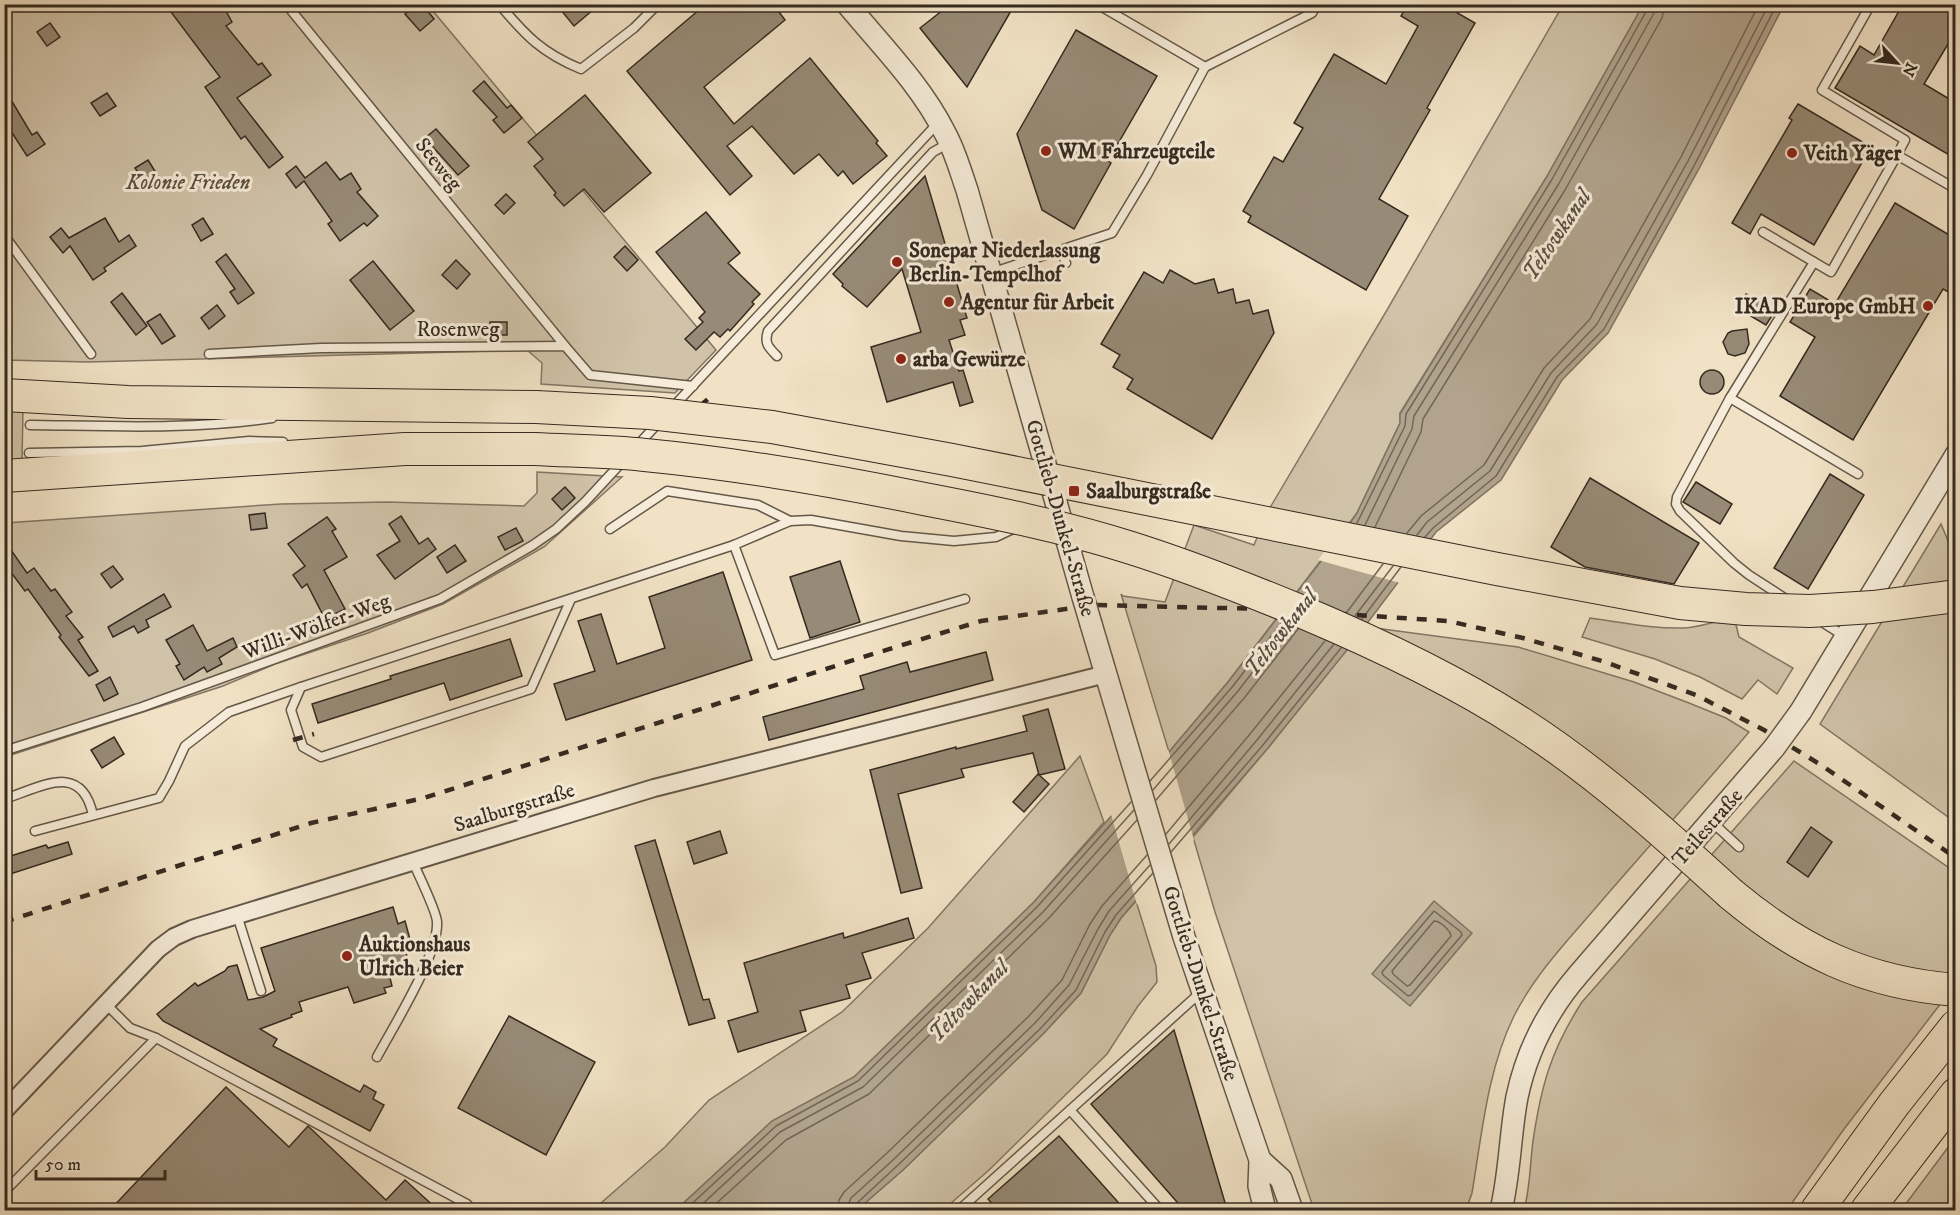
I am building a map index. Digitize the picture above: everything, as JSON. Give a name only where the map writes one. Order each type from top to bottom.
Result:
[{"type":"highway","points":[[4,394],[128,402],[536,407],[650,413],[783,429],[964,462],[1497,569],[1680,603],[1746,609],[1810,611],[1873,607],[1956,596]]},
{"type":"highway","points":[[4,476],[405,449],[534,449],[643,454],[766,470],[856,486],[1028,520],[1094,537],[1178,563],[1276,601],[1367,640],[1450,682],[1520,722],[1583,766],[1631,804],[1754,913],[1780,932],[1812,951],[1855,970],[1915,986],[1956,990]]},
{"type":"highway","points":[[1817,1210],[1894,1104],[1956,1026]]},
{"type":"highway","points":[[1867,1210],[1956,1094]]},
{"type":"street","name":"Gottlieb-Dunkel-Straße","points":[[847,4],[918,90],[950,142],[966,189],[1124,738],[1184,937],[1260,1160],[1258,1186],[1265,1210]]},
{"type":"street","name":"Teilestraße","points":[[1501,1210],[1517,1098],[1540,1028],[1564,992],[1712,822],[1774,748],[1801,711],[1956,455]]},
{"type":"street","name":"Saalburgstraße","points":[[4,1111],[158,949],[174,937],[192,929],[654,788],[1106,674]]},
{"type":"street","name":"Gottlieb-Dunkel-Straße","points":[[1260,1160],[1281,1179],[1292,1210]]},
{"type":"lane","name":"Seeweg","points":[[286,4],[565,346]]},
{"type":"lane","points":[[499,4],[520,30],[539,47],[581,69],[634,28],[658,4]]},
{"type":"lane","points":[[1097,4],[1205,67]]},
{"type":"lane","points":[[990,273],[1112,233],[1147,175],[1205,67],[1312,13],[1317,4]]},
{"type":"lane","points":[[1763,232],[1831,272],[1905,140],[1822,90],[1871,4]]},
{"type":"lane","name":"Willi-Wölfer-Weg","points":[[4,751],[142,707],[440,599],[533,545],[556,529],[585,502],[939,122]]},
{"type":"lane","points":[[777,356],[766,345],[765,339],[768,331],[933,152],[950,142]]},
{"type":"lane","points":[[1897,155],[1956,189]]},
{"type":"lane","points":[[4,235],[91,354]]},
{"type":"lane","points":[[1061,251],[1066,263]]},
{"type":"lane","points":[[1814,262],[1730,398],[1677,497],[1676,504],[1680,511],[1749,575],[1846,637]]},
{"type":"lane","name":"Rosenweg","points":[[209,354],[321,348],[565,346]]},
{"type":"lane","points":[[565,346],[590,375],[693,386]]},
{"type":"lane","points":[[1730,398],[1858,474]]},
{"type":"lane","points":[[294,414],[362,404]]},
{"type":"lane","points":[[30,425],[137,426],[250,421],[283,416]]},
{"type":"lane","points":[[29,453],[142,451],[249,441],[297,443]]},
{"type":"lane","points":[[321,445],[405,449]]},
{"type":"lane","points":[[610,529],[667,491],[758,505],[790,521]]},
{"type":"lane","points":[[35,831],[159,798],[185,746],[229,712],[734,545],[790,521],[811,520],[901,536],[954,541],[996,537],[1019,526],[1065,534]]},
{"type":"lane","points":[[734,545],[775,655],[965,599]]},
{"type":"lane","points":[[301,687],[291,710],[303,747],[321,757],[531,689],[571,599]]},
{"type":"lane","points":[[4,798],[56,782],[68,781],[84,790],[89,798],[93,815]]},
{"type":"lane","points":[[1712,822],[1739,847]]},
{"type":"lane","points":[[377,1057],[426,965],[434,941],[437,921],[412,862]]},
{"type":"lane","points":[[237,915],[261,991]]},
{"type":"lane","points":[[959,1210],[1201,992]]},
{"type":"lane","points":[[106,1004],[130,1028],[156,1038],[466,1204],[472,1210]]},
{"type":"lane","points":[[4,1192],[156,1038]]},
{"type":"lane","points":[[1070,1110],[1160,1210]]},
{"type":"green space","name":"Kolonie Frieden","points":[[5,4],[428,5],[716,350],[675,393],[541,384],[542,363],[527,350],[88,362],[5,360]]},
{"type":"green space","points":[[1563,5],[1643,5],[1546,178],[1400,413],[1400,423],[1357,513],[1228,682],[1169,752],[1121,594],[1165,602],[1194,525],[1254,545],[1268,511]]},
{"type":"green space","points":[[5,405],[23,408],[22,463],[5,464]]},
{"type":"green space","points":[[537,472],[622,477],[544,547],[443,604],[368,633],[275,664],[223,686],[5,757],[5,523],[281,504],[387,502],[524,506],[537,493]]},
{"type":"green space","points":[[1941,524],[1955,555],[1955,822],[1820,724]]},
{"type":"green space","points":[[1590,618],[1672,628],[1690,628],[1729,620],[1735,621],[1739,637],[1793,668],[1777,694],[1758,680],[1742,699],[1700,677],[1655,659],[1582,637]]},
{"type":"green space","points":[[1366,624],[1375,628],[1518,647],[1634,682],[1726,718],[1749,732],[1564,944],[1522,1001],[1505,1037],[1491,1081],[1472,1193],[1466,1210],[1314,1210],[1215,912],[1193,837],[1268,748]]},
{"type":"green space","points":[[1080,756],[1104,822],[1033,903],[854,1077],[772,1121],[676,1210],[593,1210],[665,1147],[709,1100],[842,1012],[928,928]]},
{"type":"green space","points":[[1794,761],[1955,872],[1955,985],[1844,1129],[1787,1210],[1524,1210],[1536,1121],[1544,1086],[1555,1053],[1571,1019],[1582,1002]]},
{"type":"green space","points":[[1136,901],[1156,966],[1157,982],[1138,1006],[1107,1054],[988,1171],[943,1210],[857,1210],[903,1170],[1044,1033],[1081,993],[1110,935]]},
{"type":"green space","points":[[1955,1138],[1955,1210],[1901,1210],[1902,1209]]},
{"type":"water","name":"Teltowkanal","points":[[1643,5],[1784,5],[1700,167],[1608,333],[1562,380],[1501,480],[1436,532],[1347,650],[1268,748],[1121,918],[1081,993],[1044,1033],[903,1170],[857,1210],[676,1210],[772,1121],[854,1077],[1033,903],[1169,752],[1228,682],[1357,513],[1400,423],[1400,414],[1546,178]]},
{"type":"water","points":[[1434,901],[1472,933],[1410,1006],[1372,974]]},
{"type":"pier","points":[[1345,525],[1432,543],[1400,583],[1318,560]]},
{"type":"pier","points":[[1168,749],[1194,840],[1137,905],[1110,811]]},
{"type":"building","points":[[165,4],[222,4],[232,22],[226,26],[258,65],[262,63],[271,75],[237,98],[283,157],[269,168],[245,136],[241,139],[205,87],[220,77]]},
{"type":"building","points":[[417,4],[422,4],[434,19],[420,31],[405,14]]},
{"type":"building","points":[[556,4],[600,4],[574,26]]},
{"type":"building","points":[[706,4],[773,4],[785,20],[704,87],[734,124],[810,58],[878,141],[876,143],[887,156],[853,184],[843,171],[838,176],[819,154],[794,174],[752,126],[727,146],[752,176],[730,195],[627,71]]},
{"type":"building","points":[[942,4],[1015,4],[967,87],[920,28],[943,10]]},
{"type":"building","points":[[1408,4],[1442,4],[1475,23],[1427,108],[1430,110],[1379,199],[1408,216],[1366,290],[1248,222],[1251,216],[1243,211],[1274,157],[1283,162],[1303,128],[1294,123],[1334,54],[1386,84],[1418,26],[1401,16]]},
{"type":"building","points":[[1903,4],[1956,4],[1956,41],[1951,39],[1924,84],[1956,103],[1956,159],[1835,88],[1860,46],[1874,55]]},
{"type":"building","points":[[50,23],[60,37],[47,46],[37,32]]},
{"type":"building","points":[[1076,30],[1157,76],[1108,161],[1111,163],[1074,229],[1042,210],[1017,134]]},
{"type":"building","points":[[484,81],[507,108],[511,105],[522,118],[504,133],[493,120],[497,117],[473,91]]},
{"type":"building","points":[[4,88],[32,135],[37,132],[45,144],[27,156],[7,125],[4,125]]},
{"type":"building","points":[[107,93],[116,106],[100,116],[91,103]]},
{"type":"building","points":[[585,95],[651,173],[604,212],[584,189],[564,206],[534,166],[543,159],[528,142]]},
{"type":"building","points":[[1798,104],[1871,147],[1814,245],[1761,214],[1750,234],[1732,223],[1792,120],[1789,118]]},
{"type":"building","points":[[436,129],[469,166],[458,175],[425,138]]},
{"type":"building","points":[[148,160],[158,176],[146,185],[135,168]]},
{"type":"building","points":[[326,162],[340,180],[351,173],[361,189],[357,192],[378,216],[367,226],[364,223],[340,241],[328,224],[332,221],[304,181],[296,188],[286,174],[296,166],[305,178]]},
{"type":"building","name":"Sonepar Niederlassung Berlin-Tempelhof","points":[[925,176],[967,318],[960,320],[965,335],[949,340],[959,371],[963,370],[973,402],[960,406],[953,382],[887,402],[871,347],[921,332],[902,269],[867,307],[842,286],[843,284],[833,274]]},
{"type":"building","points":[[506,194],[515,203],[504,214],[495,205]]},
{"type":"building","points":[[1895,203],[1956,239],[1956,296],[1943,289],[1853,440],[1780,396],[1815,337],[1790,322],[1810,289],[1835,304]]},
{"type":"building","points":[[706,212],[740,253],[728,263],[760,294],[730,331],[728,329],[720,337],[714,332],[696,350],[685,339],[703,322],[699,318],[705,312],[656,252]]},
{"type":"building","points":[[105,218],[119,242],[129,235],[136,246],[104,268],[106,271],[93,280],[70,246],[63,253],[50,237],[61,228],[69,238]]},
{"type":"building","points":[[203,218],[213,234],[201,241],[192,225]]},
{"type":"building","points":[[625,246],[638,260],[627,271],[614,257]]},
{"type":"building","points":[[226,254],[254,293],[238,304],[230,292],[235,289],[216,262]]},
{"type":"building","points":[[456,260],[470,274],[457,289],[442,275]]},
{"type":"building","points":[[373,261],[414,311],[390,330],[350,280]]},
{"type":"building","points":[[1170,270],[1195,284],[1214,279],[1218,293],[1233,289],[1236,303],[1249,300],[1253,314],[1268,310],[1274,333],[1212,439],[1127,389],[1133,379],[1113,367],[1120,355],[1101,344],[1144,272],[1163,283]]},
{"type":"building","points":[[122,293],[147,326],[136,335],[111,302]]},
{"type":"building","points":[[1746,294],[1775,311],[1766,325],[1737,308]]},
{"type":"building","points":[[217,305],[225,316],[209,329],[201,318]]},
{"type":"building","points":[[160,314],[175,336],[162,344],[147,322]]},
{"type":"building","points":[[490,322],[507,322],[507,335],[490,335]]},
{"type":"building","points":[[1747,329],[1749,344],[1745,353],[1735,356],[1728,354],[1723,342],[1728,333]]},
{"type":"building","points":[[1712,370],[1721,373],[1724,382],[1721,391],[1712,394],[1703,391],[1700,382],[1703,373]]},
{"type":"building","points":[[1830,474],[1864,495],[1808,589],[1774,568]]},
{"type":"building","points":[[1590,478],[1699,543],[1674,584],[1585,567],[1551,547]]},
{"type":"building","points":[[1696,482],[1732,504],[1720,524],[1683,502]]},
{"type":"building","points":[[565,487],[575,498],[562,510],[552,499]]},
{"type":"building","points":[[265,513],[267,528],[251,530],[249,515]]},
{"type":"building","points":[[401,516],[419,544],[428,538],[436,549],[395,579],[377,555],[400,541],[389,524]]},
{"type":"building","points":[[327,517],[336,529],[332,531],[347,557],[324,570],[345,609],[325,619],[307,584],[302,588],[293,575],[305,566],[288,544]]},
{"type":"building","points":[[516,528],[523,541],[505,550],[498,537]]},
{"type":"building","points":[[4,540],[27,573],[34,568],[51,591],[55,589],[72,612],[66,616],[83,637],[78,640],[98,671],[89,676],[59,637],[61,635],[28,589],[25,591],[4,563]]},
{"type":"building","points":[[455,545],[466,561],[447,573],[437,557]]},
{"type":"building","points":[[840,561],[860,622],[810,638],[790,577]]},
{"type":"building","points":[[113,566],[123,579],[111,588],[101,574]]},
{"type":"building","points":[[723,572],[752,660],[566,720],[554,684],[595,671],[578,621],[601,614],[617,664],[665,648],[649,597]]},
{"type":"building","points":[[164,594],[171,607],[146,620],[149,627],[138,633],[134,626],[113,637],[108,627]]},
{"type":"building","points":[[193,625],[207,651],[233,638],[237,647],[219,658],[222,664],[207,672],[204,667],[184,680],[176,666],[180,664],[166,640]]},
{"type":"building","points":[[510,639],[522,676],[450,700],[444,683],[318,723],[312,704],[391,679],[390,676]]},
{"type":"building","points":[[986,652],[993,680],[769,740],[763,717],[864,689],[860,676],[907,662],[910,672]]},
{"type":"building","points":[[110,677],[118,694],[104,701],[96,685]]},
{"type":"building","points":[[1048,709],[1065,769],[1039,775],[1033,753],[961,769],[964,777],[898,794],[922,888],[901,893],[870,770],[1027,731],[1023,716]]},
{"type":"building","points":[[114,737],[124,754],[102,768],[91,750]]},
{"type":"building","points":[[1038,774],[1049,784],[1024,812],[1013,802]]},
{"type":"building","points":[[1811,827],[1832,842],[1808,877],[1787,862]]},
{"type":"building","points":[[720,831],[727,853],[694,864],[687,842]]},
{"type":"building","points":[[655,840],[703,1000],[709,999],[715,1018],[689,1025],[635,846]]},
{"type":"building","points":[[68,842],[72,854],[4,876],[4,858],[46,845],[48,848]]},
{"type":"building","points":[[393,907],[398,924],[405,921],[411,943],[404,945],[410,968],[389,974],[392,986],[384,988],[386,993],[354,1003],[348,987],[299,1002],[302,1011],[260,1029],[277,1039],[273,1046],[360,1092],[364,1085],[376,1092],[373,1099],[384,1105],[370,1131],[163,1021],[157,1014],[195,983],[198,986],[228,967],[237,965],[248,1000],[263,997],[275,991],[261,948]]},
{"type":"building","points":[[908,918],[914,938],[862,953],[871,978],[846,985],[850,998],[800,1011],[806,1031],[738,1052],[728,1021],[758,1012],[744,963],[843,933],[844,938]]},
{"type":"building","points":[[509,1016],[595,1062],[546,1155],[458,1108]]},
{"type":"building","points":[[1174,1030],[1226,1206],[1221,1210],[1184,1210],[1091,1104]]},
{"type":"building","points":[[226,1087],[289,1147],[308,1126],[386,1200],[405,1180],[438,1210],[110,1210]]},
{"type":"building","points":[[1059,1136],[1125,1210],[998,1210],[988,1199]]},
{"type":"railway","points":[[700,406],[708,399]]},
{"type":"railway","points":[[4,922],[311,823],[424,798],[981,621],[1094,605],[1265,609],[1448,621],[1523,638],[1602,661],[1696,695],[1764,730],[1821,765],[1956,858]]},
{"type":"railway","points":[[293,740],[314,734]]},
{"type":"place","name":"WM Fahrzeugteile","points":[[1046,151]]},
{"type":"place","name":"Veith Yäger","points":[[1792,153]]},
{"type":"place","name":"Sonepar Niederlassung Berlin-Tempelhof","points":[[897,262]]},
{"type":"place","name":"Agentur für Arbeit","points":[[949,302]]},
{"type":"place","name":"IKAD Europe GmbH","points":[[1928,306]]},
{"type":"place","name":"arba Gewürze","points":[[901,359]]},
{"type":"place","name":"Saalburgstraße","points":[[1074,491]]},
{"type":"place","name":"Auktionshaus Ulrich Beier","points":[[347,956]]}]
